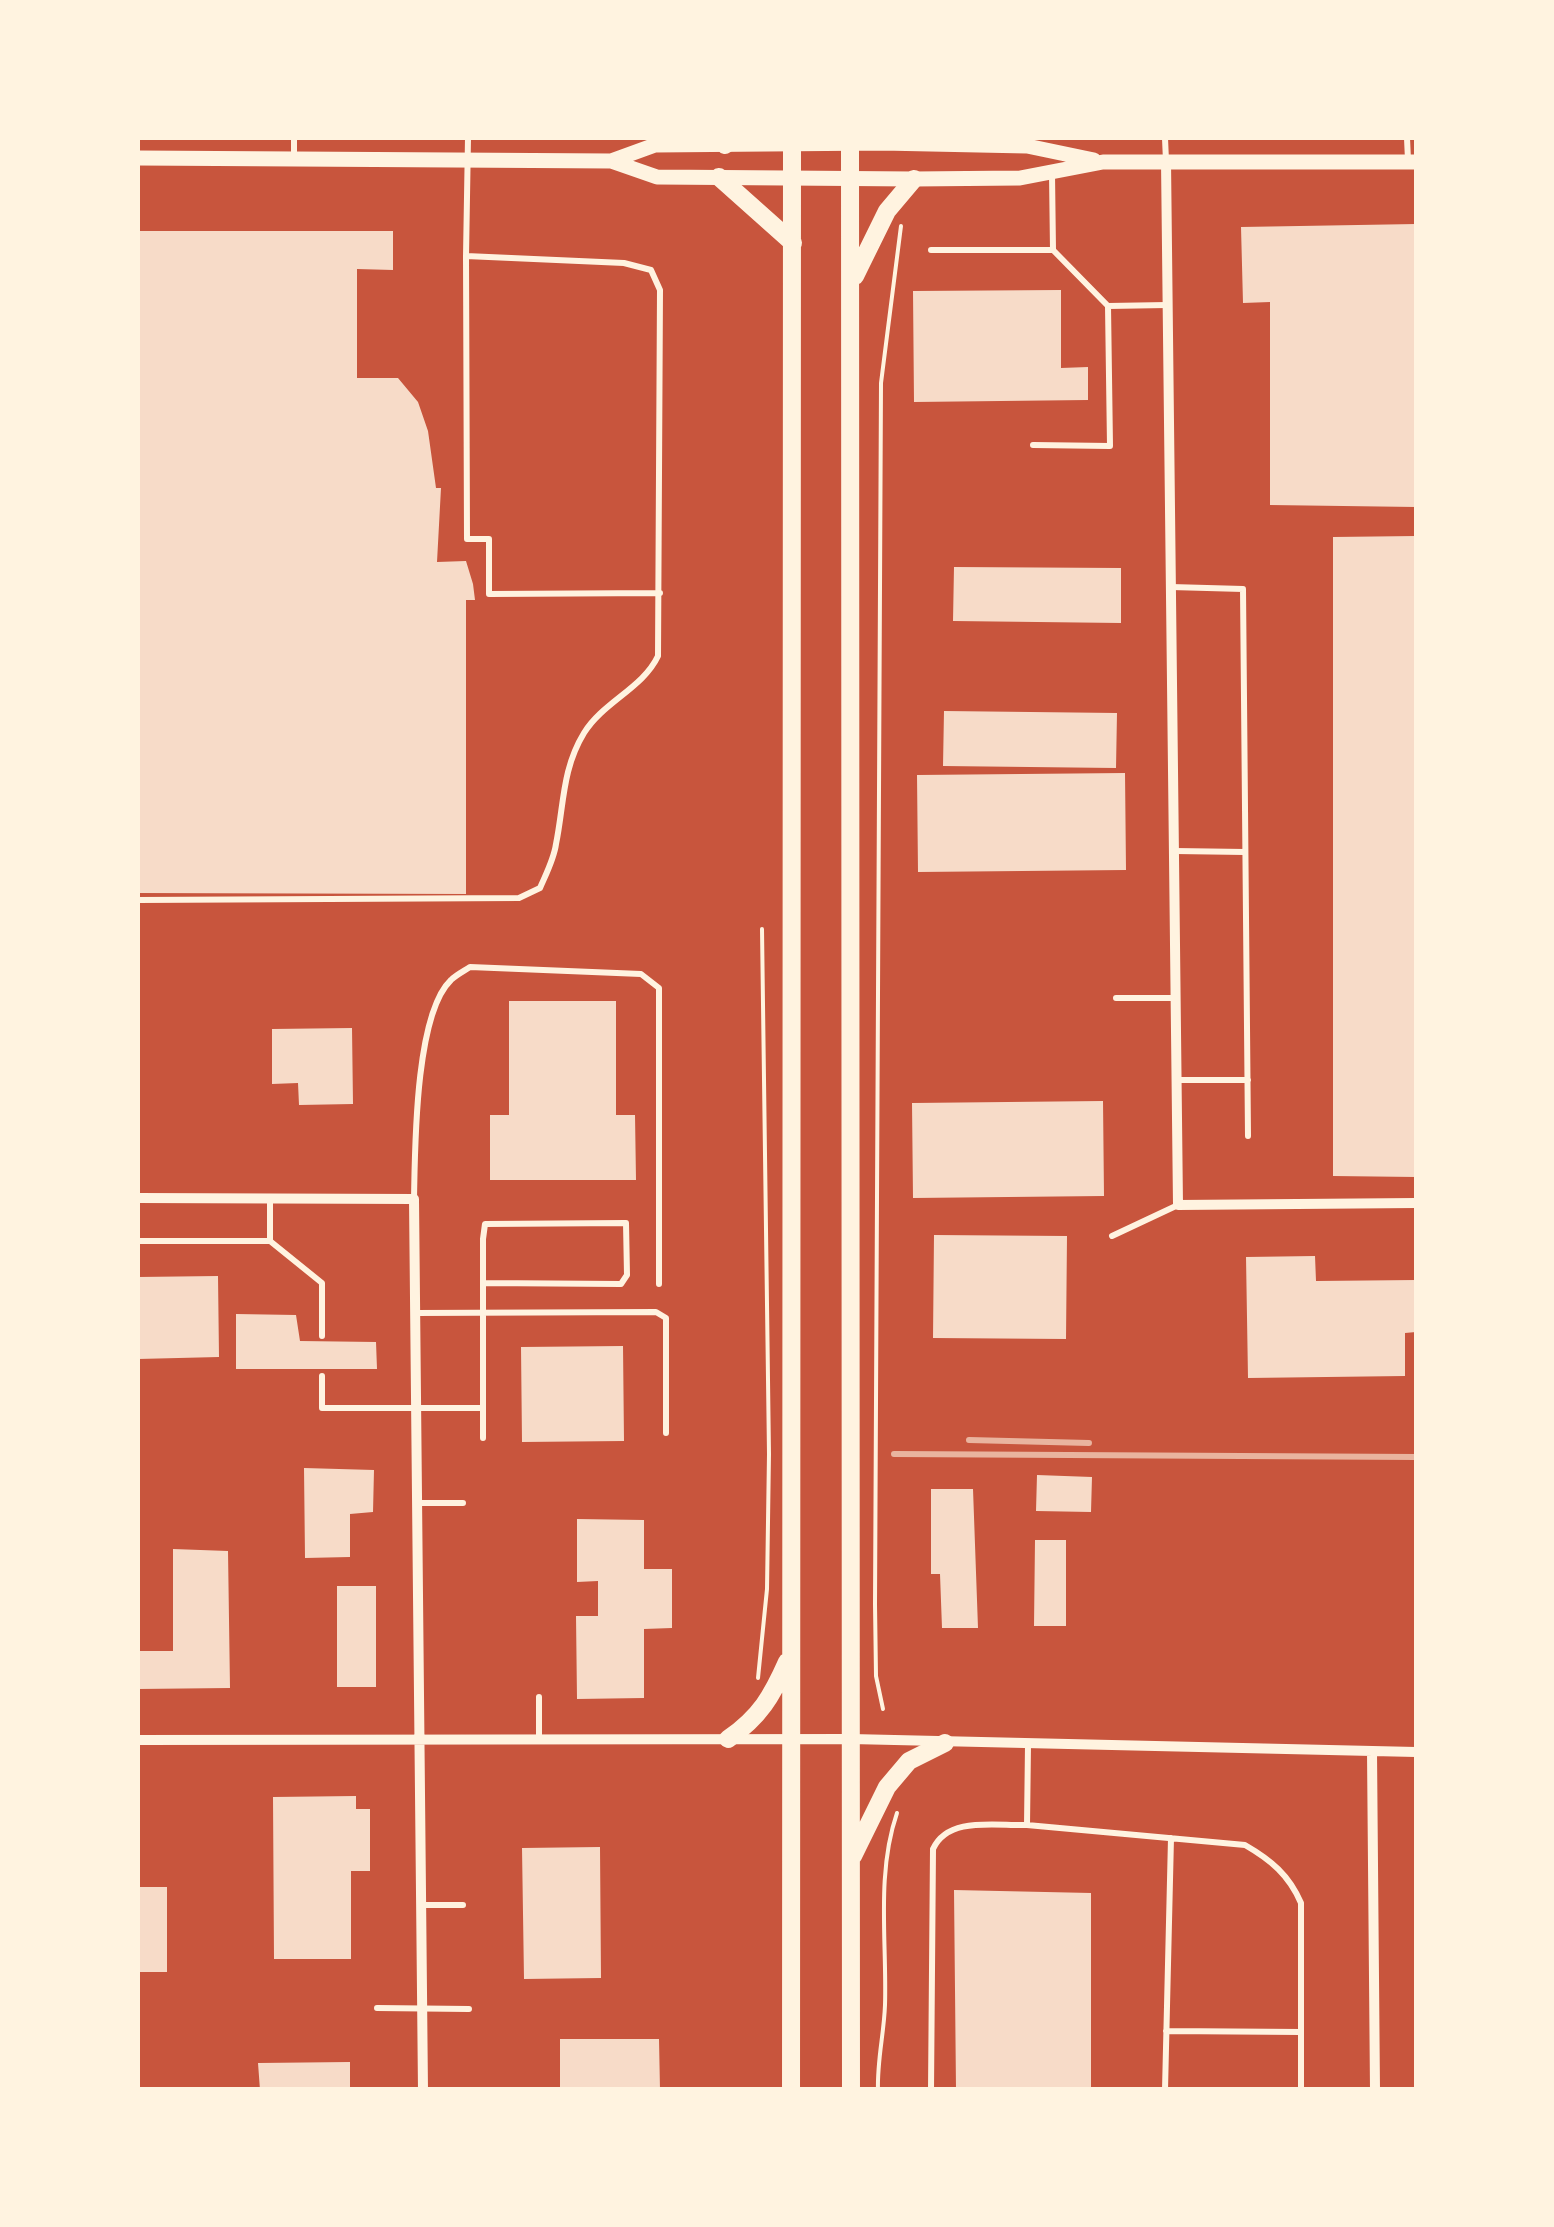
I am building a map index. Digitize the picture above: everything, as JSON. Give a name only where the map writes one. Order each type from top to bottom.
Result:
[{"type":"main road","points":[[791,2090],[792,141]]},
{"type":"main road","points":[[850,141],[851,2090]]},
{"type":"main road","points":[[719,176],[792,243]]},
{"type":"main road","points":[[853,281],[887,212],[914,178]]},
{"type":"main road","points":[[728,1739],[755,1720],[768,1704],[791,1652]]},
{"type":"main road","points":[[850,1861],[887,1787],[909,1761],[945,1744]]},
{"type":"street","points":[[611,161],[656,145],[850,141],[1027,146],[1102,162]]},
{"type":"street","points":[[138,158],[611,161],[657,176],[851,178],[1020,178],[1102,162],[1166,160],[1412,162]]},
{"type":"street","points":[[1166,160],[1178,1205],[1416,1204]]},
{"type":"street","points":[[138,1198],[414,1199],[423,2090]]},
{"type":"street","points":[[138,1740],[850,1739],[1416,1752]]},
{"type":"street","points":[[1372,1752],[1375,2090]]},
{"type":"lane","points":[[294,138],[294,159]]},
{"type":"lane","points":[[468,138],[467,538],[490,538],[489,594],[660,594]]},
{"type":"lane","points":[[1165,138],[1166,160]]},
{"type":"lane","points":[[1407,138],[1412,162]]},
{"type":"lane","points":[[1033,445],[1110,446],[1108,306],[1053,250],[1052,172]]},
{"type":"lane","points":[[931,250],[1053,250]]},
{"type":"lane","points":[[138,900],[519,898],[540,888],[556,848],[566,769],[584,731],[607,705],[651,670],[658,656],[660,290],[651,270],[624,263],[466,256]]},
{"type":"lane","points":[[1108,306],[1167,305]]},
{"type":"lane","points":[[1171,587],[1243,589],[1248,1136]]},
{"type":"lane","points":[[1175,851],[1246,852]]},
{"type":"lane","points":[[414,1199],[415,1118],[431,1016],[449,981],[470,968],[642,974],[659,988],[659,1284]]},
{"type":"lane","points":[[1116,998],[1176,998]]},
{"type":"lane","points":[[1176,1080],[1248,1080]]},
{"type":"lane","points":[[270,1198],[270,1241]]},
{"type":"lane","points":[[1112,1236],[1178,1205]]},
{"type":"lane","points":[[483,1283],[622,1284],[627,1275],[626,1222],[485,1224],[483,1283],[483,1438]]},
{"type":"lane","points":[[138,1240],[270,1241],[322,1283],[322,1336]]},
{"type":"lane","points":[[414,1312],[656,1312],[666,1318],[666,1434]]},
{"type":"lane","points":[[322,1376],[322,1408],[483,1408]]},
{"type":"lane","points":[[416,1503],[464,1502]]},
{"type":"lane","points":[[539,1697],[539,1740]]},
{"type":"lane","points":[[1027,1825],[1028,1745]]},
{"type":"lane","points":[[931,2090],[933,1849],[940,1834],[950,1827],[1027,1825],[1245,1846],[1266,1857],[1291,1881],[1301,1902],[1301,2090]]},
{"type":"lane","points":[[1165,2090],[1171,1838]]},
{"type":"lane","points":[[421,1904],[464,1905]]},
{"type":"lane","points":[[377,2008],[469,2009]]},
{"type":"lane","points":[[1166,2032],[1301,2032]]},
{"type":"path","points":[[883,1709],[876,1676],[875,1604],[881,383],[888,298],[902,221]]},
{"type":"path","points":[[756,1690],[767,1589],[769,1454],[762,928]]},
{"type":"path","points":[[878,2090],[877,2052],[885,2011],[887,1854],[898,1808]]},
{"type":"building","points":[[1416,224],[1416,507],[1270,505],[1270,302],[1243,303],[1241,227]]},
{"type":"building","points":[[138,231],[393,231],[393,270],[357,269],[357,378],[398,378],[418,402],[428,431],[436,488],[441,488],[437,562],[466,561],[473,584],[475,600],[466,600],[466,894],[138,893]]},
{"type":"building","points":[[1061,290],[1061,368],[1088,367],[1088,400],[914,402],[913,291]]},
{"type":"building","points":[[1416,536],[1416,1177],[1333,1176],[1333,537]]},
{"type":"building","points":[[954,567],[1121,568],[1121,623],[953,621]]},
{"type":"building","points":[[944,711],[1117,713],[1116,768],[943,766]]},
{"type":"building","points":[[1125,773],[1126,870],[918,872],[917,775]]},
{"type":"building","points":[[509,1001],[616,1001],[616,1115],[635,1115],[636,1180],[490,1180],[490,1115],[509,1115]]},
{"type":"building","points":[[352,1028],[353,1104],[299,1105],[298,1083],[272,1084],[272,1029]]},
{"type":"building","points":[[1103,1101],[1104,1196],[913,1198],[912,1103]]},
{"type":"building","points":[[934,1235],[1067,1236],[1066,1339],[933,1338]]},
{"type":"building","points":[[1315,1256],[1316,1281],[1416,1280],[1416,1332],[1405,1333],[1405,1376],[1248,1378],[1246,1257]]},
{"type":"building","points":[[218,1276],[219,1357],[138,1359],[138,1277]]},
{"type":"building","points":[[236,1314],[296,1315],[300,1341],[376,1342],[377,1369],[236,1369]]},
{"type":"building","points":[[623,1346],[624,1441],[522,1442],[521,1347]]},
{"type":"building","points":[[304,1468],[374,1470],[373,1512],[350,1514],[350,1557],[305,1558]]},
{"type":"building","points":[[1037,1475],[1092,1477],[1091,1512],[1036,1511]]},
{"type":"building","points":[[931,1489],[973,1489],[978,1628],[942,1628],[940,1574],[931,1574]]},
{"type":"building","points":[[577,1519],[644,1520],[644,1569],[672,1569],[672,1628],[644,1629],[644,1698],[577,1699],[576,1616],[598,1616],[598,1581],[577,1582]]},
{"type":"building","points":[[1035,1540],[1066,1540],[1066,1626],[1034,1626]]},
{"type":"building","points":[[173,1549],[228,1551],[230,1688],[138,1689],[138,1651],[173,1651]]},
{"type":"building","points":[[337,1586],[376,1586],[376,1687],[337,1687]]},
{"type":"building","points":[[356,1796],[356,1809],[370,1809],[370,1871],[351,1871],[351,1959],[274,1959],[273,1797]]},
{"type":"building","points":[[600,1847],[601,1978],[524,1979],[522,1848]]},
{"type":"building","points":[[140,1887],[167,1887],[167,1972],[138,1972]]},
{"type":"building","points":[[954,1890],[1091,1893],[1091,2090],[956,2090]]},
{"type":"building","points":[[560,2039],[659,2039],[660,2090],[560,2090]]},
{"type":"building","points":[[350,2062],[350,2090],[260,2090],[258,2063]]},
{"type":"railway","points":[[969,1440],[1089,1443]]},
{"type":"railway","points":[[894,1454],[1416,1457]]}]
